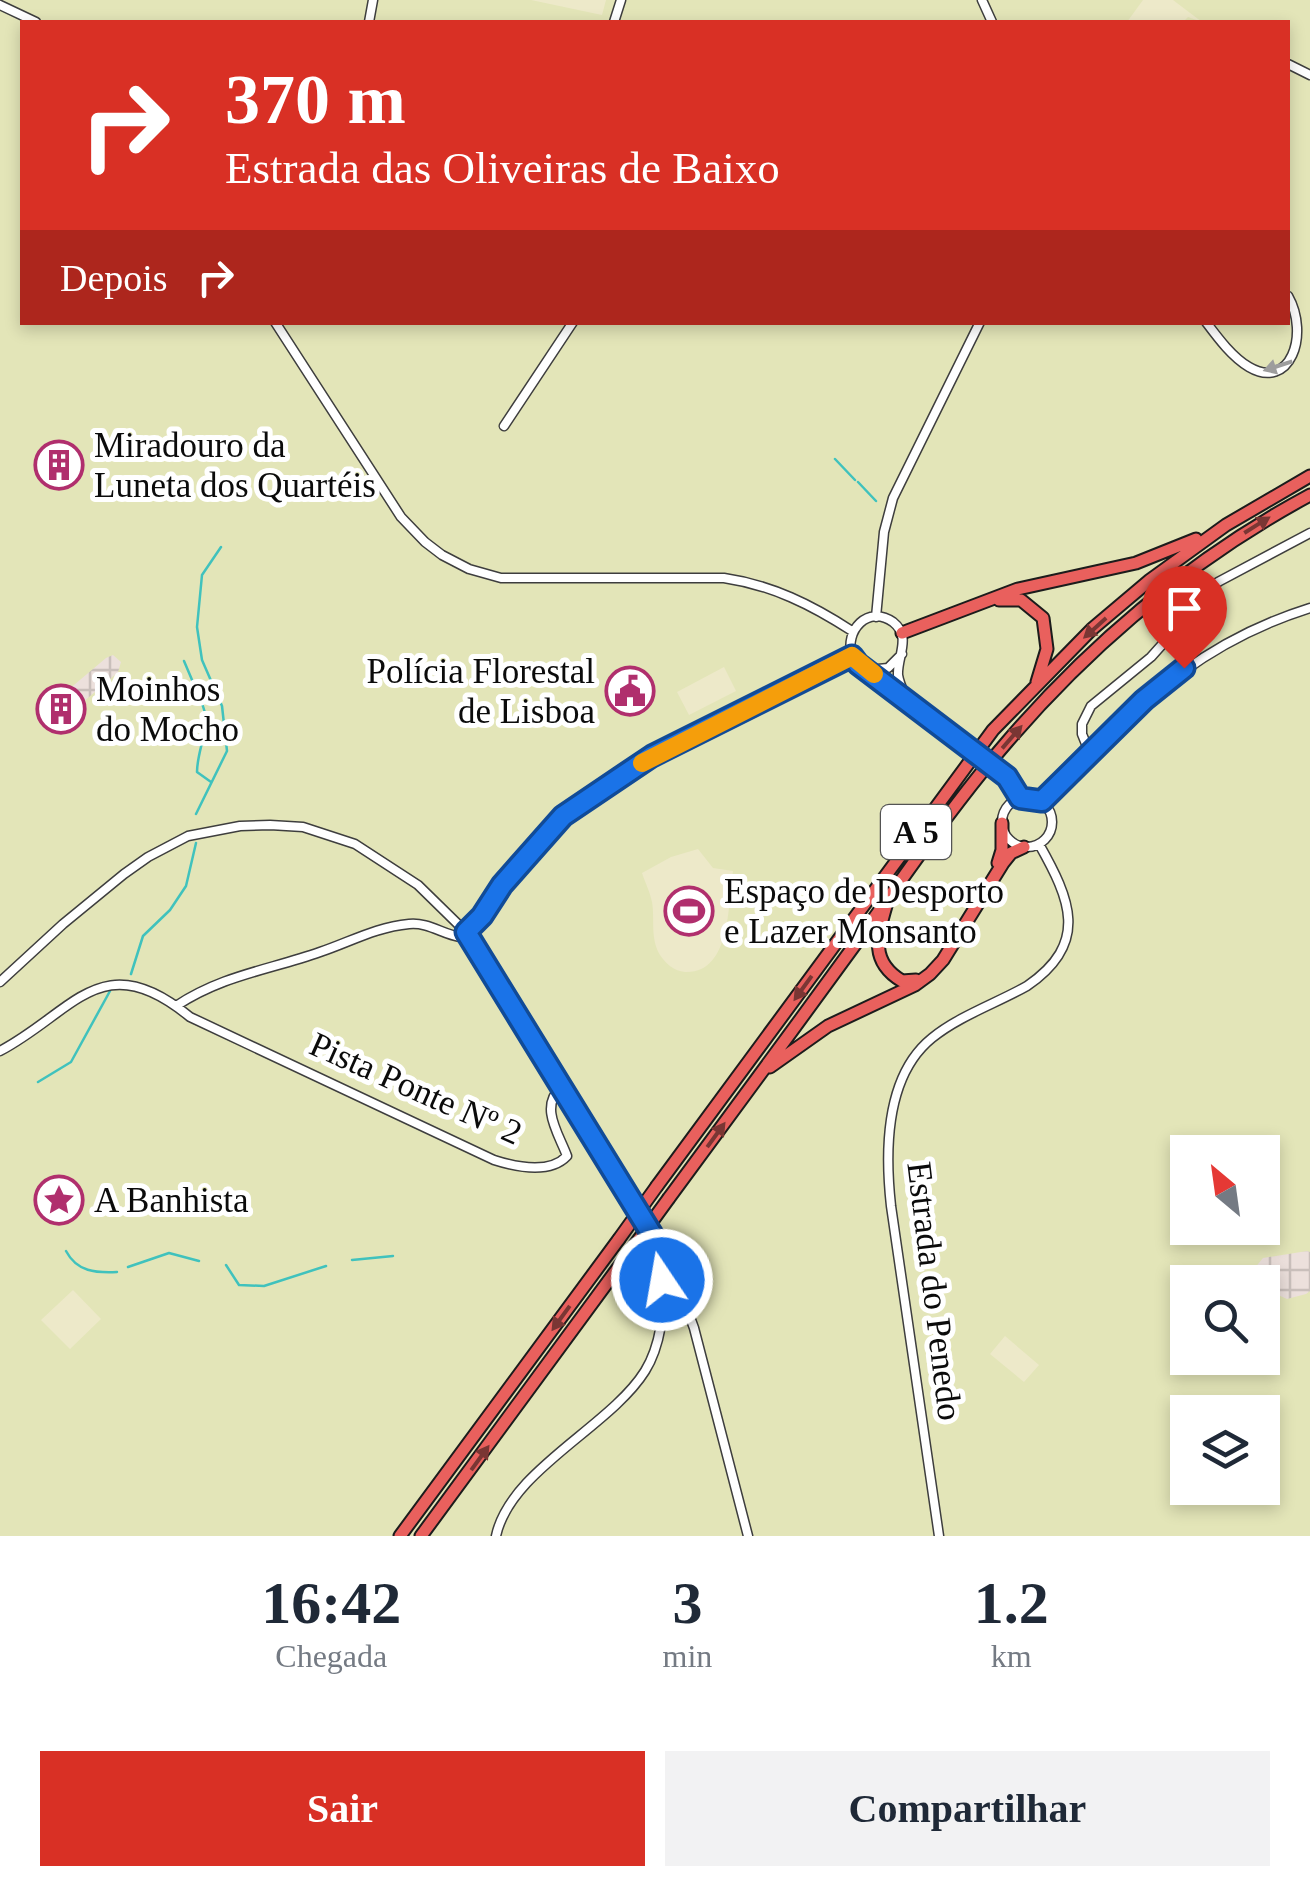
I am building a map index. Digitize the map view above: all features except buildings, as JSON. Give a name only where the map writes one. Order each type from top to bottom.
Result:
[{"type":"highway","name":"A 5","points":[[400,1536],[993,730],[1036,684],[1150,580],[1226,524],[1310,476]]},
{"type":"highway","name":"A 5","points":[[422,1536],[1005,744],[1076,669],[1196,566],[1310,494]]},
{"type":"highway","points":[[902,634],[1040,583],[1136,564],[1226,524]]},
{"type":"highway","points":[[990,600],[1021,600],[1043,618],[1047,649],[1036,684]]},
{"type":"highway","points":[[889,898],[876,946],[881,962],[902,981],[916,980],[940,957],[998,863],[1002,823]]},
{"type":"highway","points":[[762,1072],[828,1026],[930,974],[943,960],[1003,864],[1012,852],[1024,846]]},
{"type":"street","points":[[0,5],[32,20]]},
{"type":"street","points":[[1209,325],[1239,359],[1261,372],[1277,370],[1293,362],[1308,337],[1304,316],[1290,298]]},
{"type":"street","points":[[278,325],[400,517],[424,542],[454,562],[501,578],[747,581],[807,604],[852,631]]},
{"type":"street","points":[[504,426],[571,325]]},
{"type":"street","points":[[876,616],[884,532],[893,498],[979,325]]},
{"type":"street","points":[[1090,754],[1082,734],[1090,706],[1151,657],[1218,582],[1310,533]]},
{"type":"street","points":[[1042,801],[1144,700],[1184,668],[1268,622],[1310,608]]},
{"type":"street","points":[[906,698],[898,675],[902,634],[892,621],[876,616],[862,620],[849,641],[852,656],[1007,777],[1020,798]]},
{"type":"street","points":[[862,667],[882,670],[894,665],[902,654]]},
{"type":"street","points":[[0,1051],[82,993],[104,985],[126,984],[176,1006],[225,979],[324,951],[354,936],[412,924],[431,926],[455,937],[466,932],[563,816],[652,756],[852,656]]},
{"type":"street","points":[[1020,798],[1042,801],[1052,823],[1047,837],[1039,844],[1024,846],[1010,841],[1002,823],[1005,809],[1020,798]]},
{"type":"street","points":[[0,982],[62,924],[148,857],[188,836],[240,826],[303,827],[355,844],[418,885],[466,932],[662,1251],[694,1328],[748,1536]]},
{"type":"street","name":"Estrada do Penedo","points":[[940,1536],[890,1196],[891,1125],[907,1067],[919,1050],[939,1033],[1042,976],[1060,954],[1069,922],[1068,902],[1039,844]]},
{"type":"street","name":"Pista Ponte Nº 2","points":[[176,1006],[190,1017],[509,1164],[540,1167],[566,1159],[551,1109],[554,1093],[561,1087]]},
{"type":"street","points":[[496,1536],[507,1508],[530,1482],[566,1445],[625,1396],[646,1369],[660,1326],[662,1286],[658,1261],[662,1251]]},
{"type":"green space","points":[[0,0],[1310,0],[1310,1536],[0,1536]]},
{"type":"shaded area","points":[[531,0],[606,0],[602,15]]},
{"type":"shaded area","points":[[1143,0],[1173,0],[1199,20],[1188,17],[1128,20]]},
{"type":"shaded area","points":[[113,655],[121,662],[118,672],[67,716],[54,715],[51,708],[55,701]]},
{"type":"shaded area","points":[[724,667],[736,691],[689,715],[677,692]]},
{"type":"shaded area","name":"Espaço de Desporto e Lazer Monsanto","points":[[698,849],[713,868],[733,871],[730,901],[719,950],[700,970],[685,972],[668,964],[657,949],[652,902],[642,873],[671,857]]},
{"type":"shaded area","points":[[1310,1252],[1310,1291],[1287,1299],[1280,1296],[1280,1265],[1257,1265],[1263,1258]]},
{"type":"shaded area","points":[[73,1290],[101,1319],[70,1349],[41,1320]]},
{"type":"shaded area","points":[[1005,1336],[1039,1365],[1024,1382],[990,1354]]},
{"type":"waterway","points":[[835,459],[855,480]]},
{"type":"waterway","points":[[858,482],[876,501]]},
{"type":"waterway","points":[[196,814],[227,751],[222,706],[202,660],[197,627],[202,575],[221,547]]},
{"type":"waterway","points":[[184,661],[198,694]]},
{"type":"waterway","points":[[201,702],[205,727],[197,772],[211,782]]},
{"type":"waterway","points":[[131,974],[143,936],[170,910],[186,886],[196,843]]},
{"type":"waterway","points":[[38,1082],[71,1062],[110,991]]},
{"type":"waterway","points":[[66,1251],[88,1270],[117,1272]]},
{"type":"waterway","points":[[128,1267],[169,1253],[199,1261]]},
{"type":"waterway","points":[[352,1260],[393,1256]]},
{"type":"waterway","points":[[226,1265],[239,1285],[264,1286],[326,1266]]},
{"type":"slow traffic","points":[[642,763],[852,656],[874,674]]},
{"type":"place","name":"Miradouro da Luneta dos Quartéis","points":[[59,465]]},
{"type":"place","name":"Polícia Florestal de Lisboa","points":[[630,691]]},
{"type":"place","name":"Moinhos do Mocho","points":[[61,709]]},
{"type":"place","name":"Espaço de Desporto e Lazer Monsanto","points":[[689,911]]},
{"type":"place","name":"A Banhista","points":[[59,1200]]},
{"type":"route","points":[[662,1280],[658,1261],[662,1251],[466,932],[478,922],[502,885],[563,816],[652,756],[852,656],[1007,777],[1020,798],[1042,801],[1144,700],[1184,668]]}]
